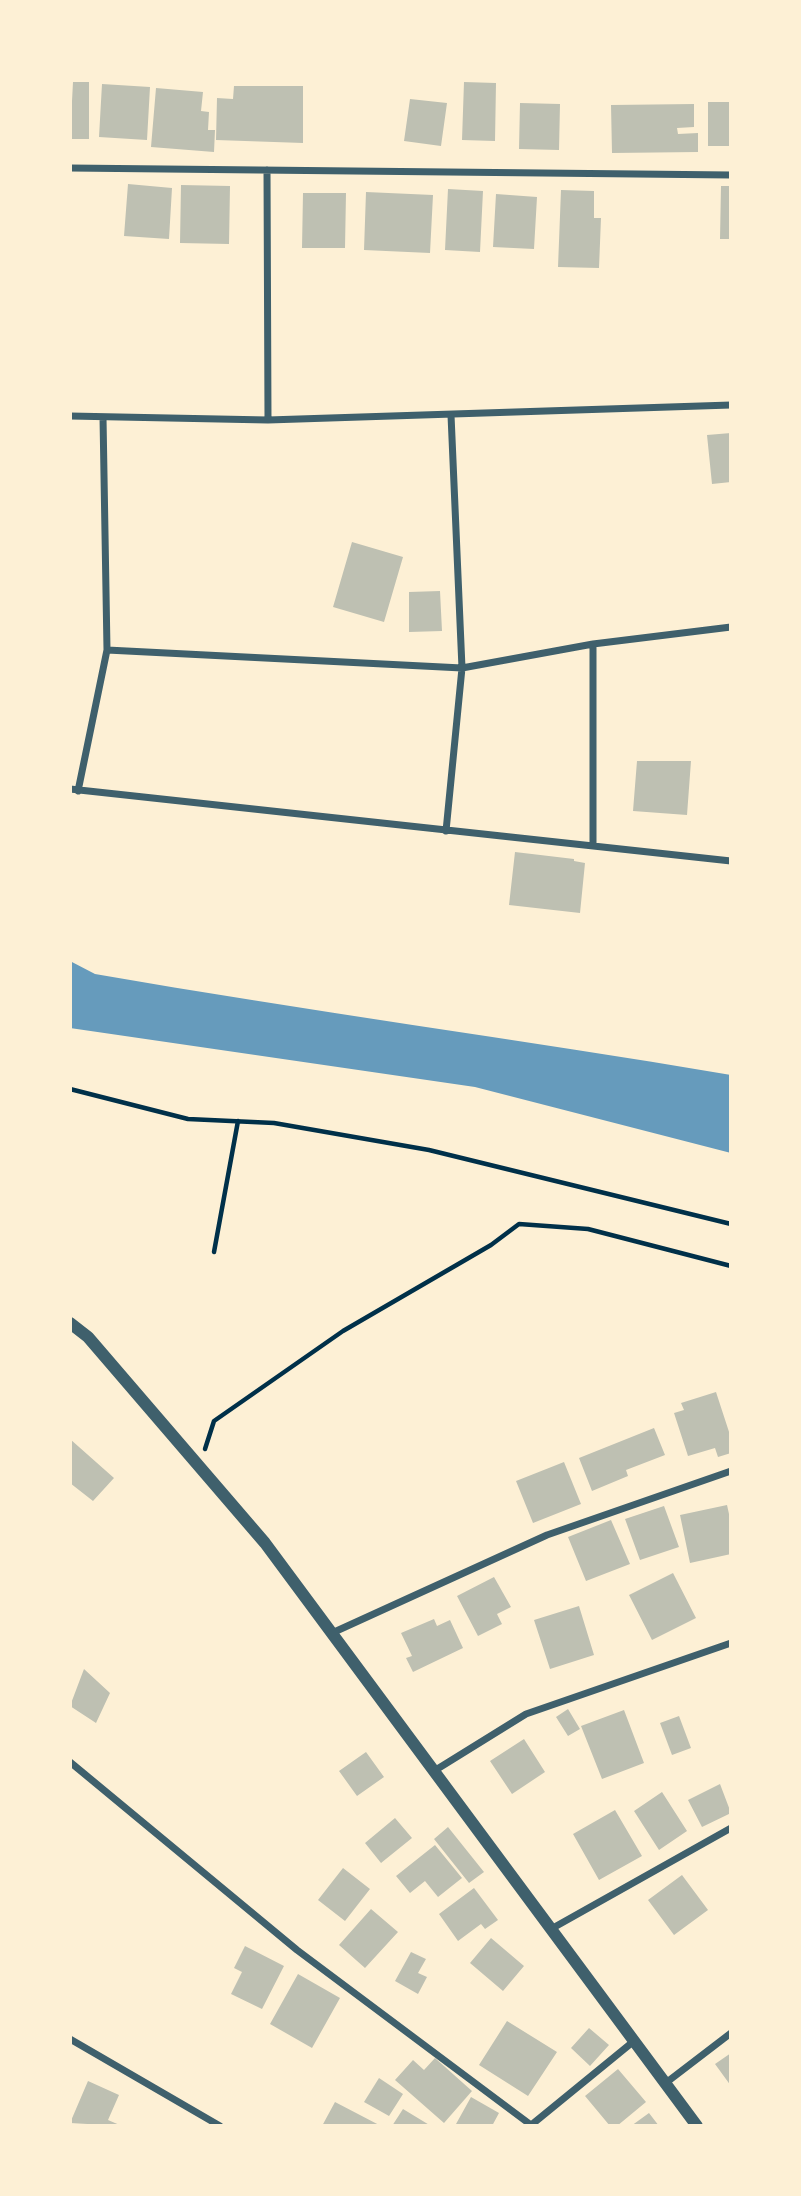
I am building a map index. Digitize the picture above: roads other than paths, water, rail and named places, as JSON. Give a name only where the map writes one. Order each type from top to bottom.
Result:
[{"type":"street","points":[[70,168],[731,175]]},
{"type":"street","points":[[267,170],[268,420]]},
{"type":"street","points":[[70,416],[268,420],[731,405]]},
{"type":"street","points":[[446,831],[462,668],[451,415]]},
{"type":"street","points":[[103,417],[107,650],[74,790],[731,861]]},
{"type":"street","points":[[107,650],[462,668],[593,644],[731,627]]},
{"type":"street","points":[[593,644],[593,846]]},
{"type":"street","points":[[70,1322],[89,1337],[265,1543],[697,2126]]},
{"type":"street","points":[[332,1633],[547,1535],[731,1471]]},
{"type":"street","points":[[434,1772],[526,1714],[731,1643]]},
{"type":"street","points":[[70,1762],[297,1950],[531,2126],[634,2041]]},
{"type":"street","points":[[551,1929],[731,1828]]},
{"type":"street","points":[[667,2082],[731,2033]]},
{"type":"street","points":[[70,2039],[220,2126]]},
{"type":"water","points":[[70,961],[95,974],[731,1075],[731,1153],[475,1087],[70,1028]]}]
